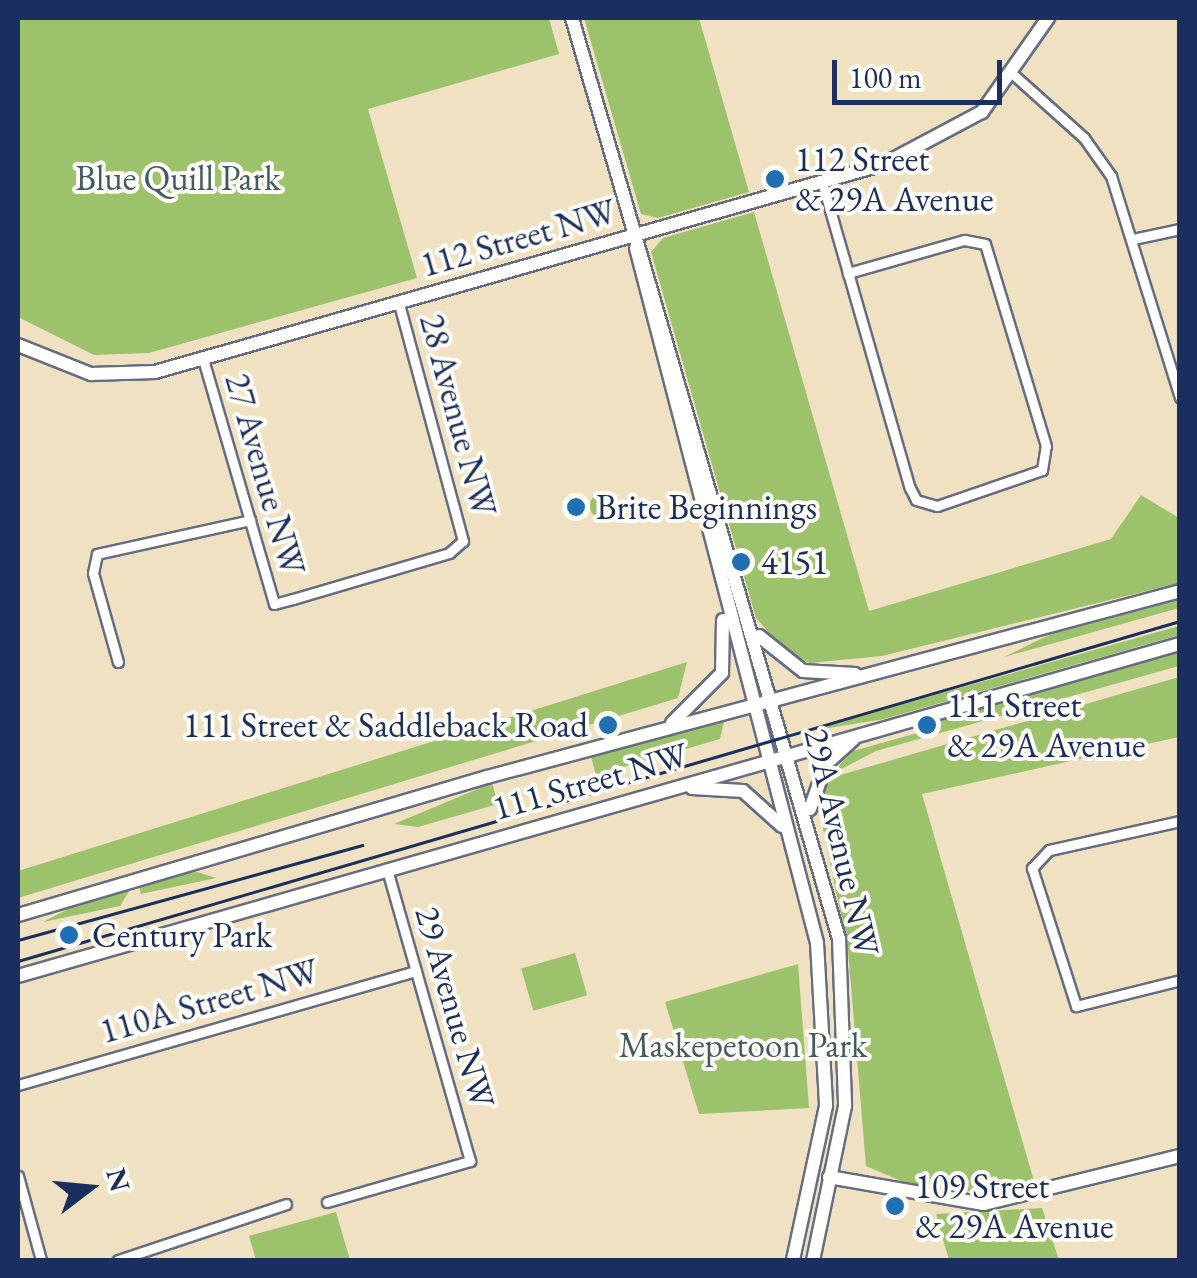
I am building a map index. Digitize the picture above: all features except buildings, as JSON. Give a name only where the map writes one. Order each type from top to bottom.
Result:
[{"type":"street","points":[[572,18],[635,235]]},
{"type":"street","points":[[1048,18],[1016,76],[1094,149],[1133,238],[1180,398]]},
{"type":"street","name":"112 Street NW","points":[[18,348],[106,376],[203,359],[822,182],[939,141],[1016,76]]},
{"type":"street","points":[[822,182],[848,273],[910,488],[923,506],[1045,466],[980,241],[848,273]]},
{"type":"street","points":[[1133,238],[1180,229]]},
{"type":"street","name":"29A Avenue NW","points":[[635,235],[638,284],[797,858],[826,1018],[817,1174],[793,1260]]},
{"type":"street","name":"29A Avenue NW","points":[[635,235],[792,755],[844,979],[845,1095],[834,1178],[813,1260]]},
{"type":"street","name":"28 Avenue NW","points":[[274,604],[449,554],[463,541],[399,303]]},
{"type":"street","name":"27 Avenue NW","points":[[203,359],[274,604]]},
{"type":"street","points":[[118,662],[93,573],[97,554],[250,520]]},
{"type":"street","name":"111 Street NW","points":[[18,915],[663,730],[1180,591]]},
{"type":"street","points":[[663,730],[706,698],[722,673],[723,602]]},
{"type":"street","points":[[753,628],[802,671],[868,675]]},
{"type":"street","name":"111 Street NW","points":[[18,976],[1180,644]]},
{"type":"street","points":[[809,821],[820,774],[859,735]]},
{"type":"street","points":[[670,789],[752,795],[797,858]]},
{"type":"street","points":[[1180,821],[1033,860],[1074,1004],[1180,980]]},
{"type":"street","name":"29 Avenue NW","points":[[327,1202],[470,1161],[387,869]]},
{"type":"street","name":"110A Street NW","points":[[18,1085],[416,971]]},
{"type":"street","points":[[817,1174],[984,1204],[1180,1156]]},
{"type":"street","points":[[18,1176],[41,1260]]},
{"type":"street","points":[[118,1260],[286,1204]]},
{"type":"green space","name":"Blue Quill Park","points":[[18,18],[549,18],[559,54],[368,109],[417,278],[149,353],[94,355],[18,317]]},
{"type":"green space","points":[[584,18],[699,18],[749,192],[658,218],[641,214]]},
{"type":"green space","points":[[754,212],[869,611],[1111,539],[1141,495],[1179,518],[1179,583],[882,656],[810,663],[785,651],[756,618],[651,252],[663,238]]},
{"type":"green space","points":[[604,492],[614,496],[618,506],[614,516],[604,520],[594,516],[590,506],[594,496]]},
{"type":"green space","points":[[1179,600],[1179,608],[1004,657],[1051,634]]},
{"type":"green space","points":[[1179,626],[1179,635],[884,719],[804,732]]},
{"type":"green space","points":[[1179,652],[1179,666],[876,751],[830,775],[853,751],[928,730],[926,722]]},
{"type":"green space","points":[[687,662],[678,698],[18,898],[18,871]]},
{"type":"green space","points":[[1179,677],[1179,737],[922,794],[1036,1188],[929,1193],[866,1166],[848,950],[817,800],[823,780]]},
{"type":"green space","points":[[724,722],[720,739],[596,775],[591,757]]},
{"type":"green space","points":[[492,783],[498,804],[418,827],[394,824]]},
{"type":"green space","points":[[194,871],[216,878],[141,894],[139,886]]},
{"type":"green space","points":[[131,888],[120,906],[43,922],[70,908]]},
{"type":"green space","points":[[575,953],[587,995],[533,1011],[521,968]]},
{"type":"green space","name":"Maskepetoon Park","points":[[798,964],[809,1108],[699,1114],[665,1002]]},
{"type":"green space","points":[[1042,1208],[1059,1260],[949,1260],[936,1214]]},
{"type":"green space","points":[[336,1212],[350,1260],[256,1260],[249,1236]]},
{"type":"tram line","points":[[18,961],[1180,621]]},
{"type":"tram line","points":[[18,940],[362,845]]},
{"type":"place","name":"112 Street & 29A Avenue","points":[[775,179]]},
{"type":"place","name":"Brite Beginnings","points":[[576,507]]},
{"type":"place","name":"4151","points":[[741,562]]},
{"type":"place","name":"111 Street & Saddleback Road","points":[[608,725]]},
{"type":"place","name":"111 Street & 29A Avenue","points":[[927,725]]},
{"type":"place","name":"Century Park","points":[[69,935]]},
{"type":"place","name":"109 Street & 29A Avenue","points":[[895,1206]]}]
